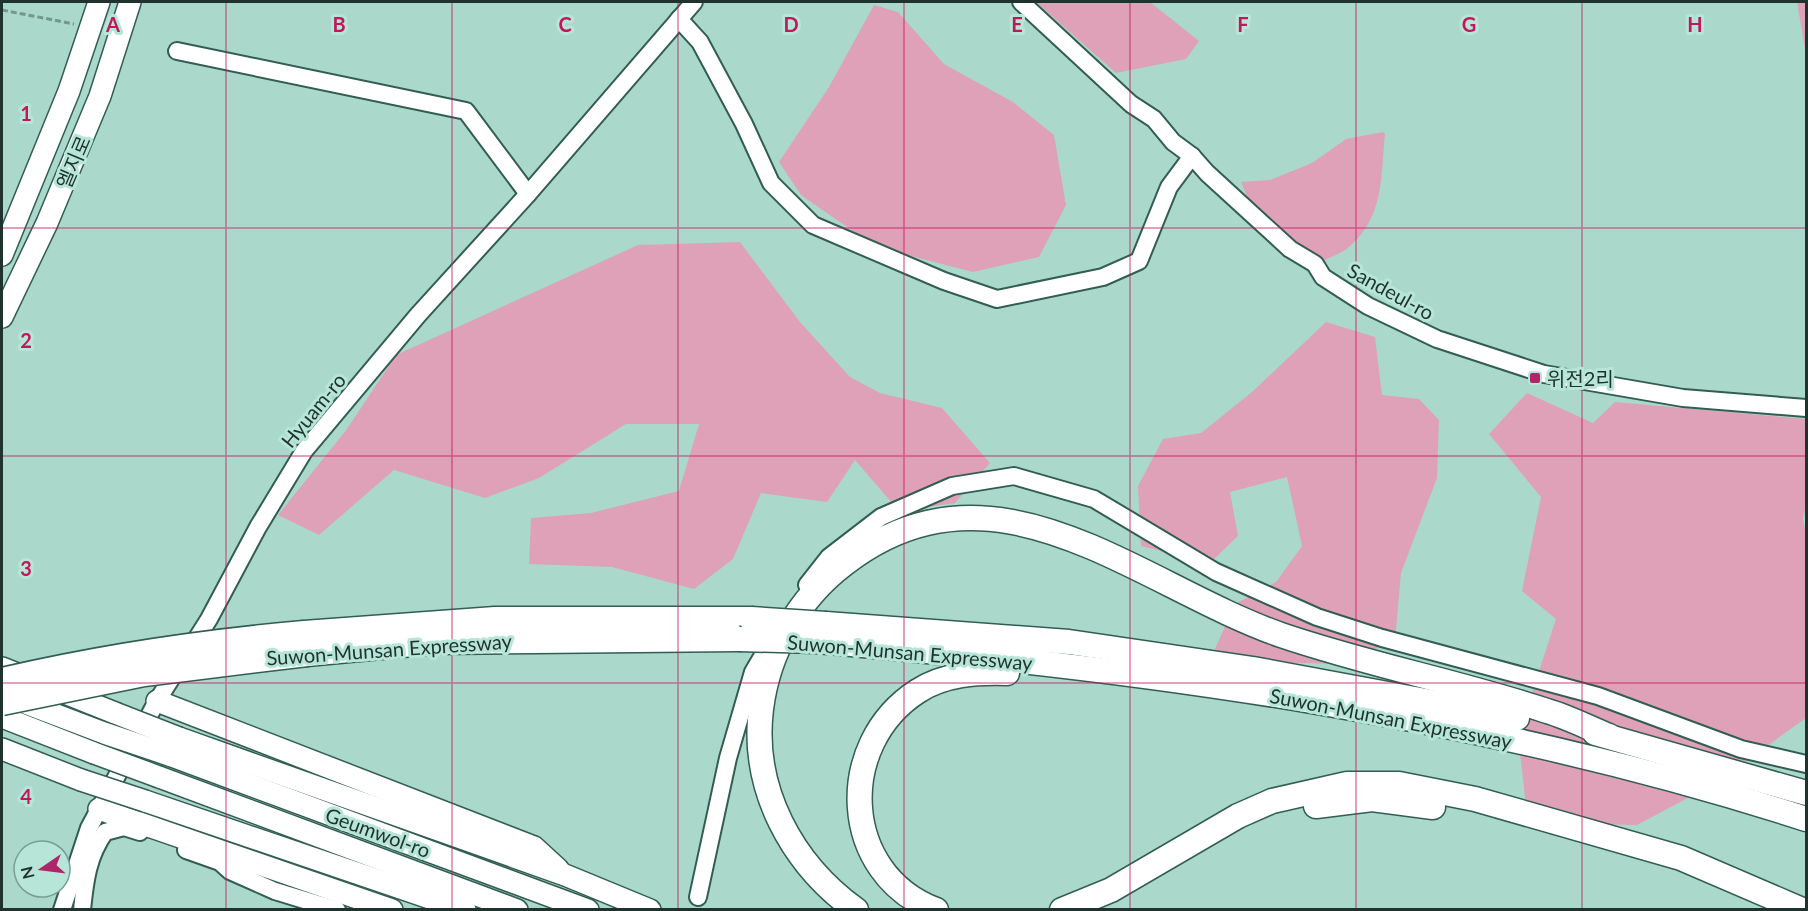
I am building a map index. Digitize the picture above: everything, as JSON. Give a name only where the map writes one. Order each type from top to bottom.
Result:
[{"type":"highway","points":[[856,909],[836,895],[815,874],[792,845],[777,816],[761,758],[760,721],[764,687],[772,658],[785,632],[806,600],[827,577],[879,540],[907,528],[932,522],[961,518],[998,518],[1037,526],[1082,542],[1202,603],[1279,634],[1376,665],[1548,711],[1610,736]]},
{"type":"highway","name":"Suwon-Munsan Expressway","points":[[2,703],[305,644],[495,619],[1069,642],[1253,669],[1610,736],[1806,792]]},
{"type":"highway","name":"Suwon-Munsan Expressway","points":[[821,633],[1333,705],[1598,759],[1728,794],[1806,819]]},
{"type":"highway","name":"Suwon-Munsan Expressway","points":[[2,680],[100,659],[182,646],[305,644]]},
{"type":"highway","points":[[936,909],[912,898],[893,882],[867,842],[858,799],[861,777],[879,730],[918,691],[951,677],[981,672],[1112,673]]},
{"type":"highway","points":[[1062,909],[1111,890],[1238,816],[1263,804],[1308,791],[1347,784],[1399,784],[1475,799],[1681,858],[1802,909]]},
{"type":"highway","points":[[1108,909],[1161,881],[1210,848],[1269,818],[1337,802],[1372,799],[1456,811],[1672,869],[1716,885],[1769,909]]},
{"type":"main road","name":"엘지로","points":[[2,255],[69,91],[99,2]]},
{"type":"main road","name":"엘지로","points":[[2,317],[47,224],[100,96],[130,2]]},
{"type":"main road","points":[[2,668],[115,713],[174,747]]},
{"type":"main road","points":[[2,693],[104,733],[174,747],[565,875],[650,909]]},
{"type":"main road","points":[[157,701],[534,847],[565,875]]},
{"type":"main road","name":"Geumwol-ro","points":[[2,717],[517,909]]},
{"type":"main road","name":"Geumwol-ro","points":[[174,747],[588,909]]},
{"type":"main road","points":[[2,749],[81,780],[465,909]]},
{"type":"main road","points":[[99,809],[392,909]]},
{"type":"street","name":"Hyuam-ro","points":[[62,909],[88,828],[157,701],[209,619],[258,527],[304,451],[418,315],[528,194],[694,2]]},
{"type":"street","name":"Sandeul-ro","points":[[1021,2],[1131,104],[1154,119],[1173,142],[1192,156],[1290,249],[1315,264],[1323,277],[1368,306],[1437,339],[1544,374],[1683,398],[1806,408]]},
{"type":"street","points":[[679,19],[699,42],[744,124],[771,183],[813,225],[944,281],[997,299],[1103,277],[1139,261],[1169,187],[1192,156]]},
{"type":"street","points":[[177,51],[466,111],[528,194]]},
{"type":"street","points":[[698,897],[728,758],[753,672],[798,597],[829,557],[881,517],[952,486],[1014,476],[1094,499],[1216,572],[1317,617],[1382,638],[1598,696],[1741,749],[1806,764]]},
{"type":"street","points":[[82,909],[93,850],[105,832],[124,827],[220,862],[230,871],[275,891],[337,909]]},
{"type":"path","points":[[2,10],[91,28]]},
{"type":"shaded area","points":[[1036,2],[1150,2],[1199,41],[1186,59],[1116,73]]},
{"type":"shaded area","points":[[1797,2],[1806,2],[1806,54]]},
{"type":"shaded area","points":[[874,5],[898,12],[944,64],[1013,102],[1054,135],[1066,205],[1039,257],[973,272],[876,247],[801,195],[779,162],[829,87]]},
{"type":"shaded area","points":[[1383,132],[1385,134],[1381,180],[1375,209],[1361,235],[1340,253],[1321,262],[1281,242],[1250,203],[1241,182],[1270,180],[1312,163],[1346,139]]},
{"type":"shaded area","points":[[740,242],[800,322],[850,377],[880,393],[942,408],[990,463],[955,503],[899,511],[855,460],[827,502],[761,493],[733,559],[694,589],[612,567],[529,564],[531,518],[591,513],[679,491],[699,424],[626,424],[539,478],[485,498],[394,470],[319,535],[278,515],[347,429],[396,355],[638,245]]},
{"type":"shaded area","points":[[1326,322],[1375,337],[1382,395],[1419,399],[1439,420],[1437,478],[1401,573],[1395,641],[1338,664],[1210,660],[1235,604],[1276,582],[1302,546],[1287,477],[1230,492],[1238,536],[1210,563],[1141,546],[1138,486],[1163,439],[1201,433],[1252,392]]},
{"type":"shaded area","points":[[1527,393],[1593,423],[1615,402],[1806,419],[1806,506],[1803,518],[1806,535],[1806,718],[1714,784],[1637,825],[1528,823],[1518,736],[1556,619],[1522,591],[1541,497],[1489,434]]},
{"type":"place","name":"위전2리","points":[[1535,378]]}]
